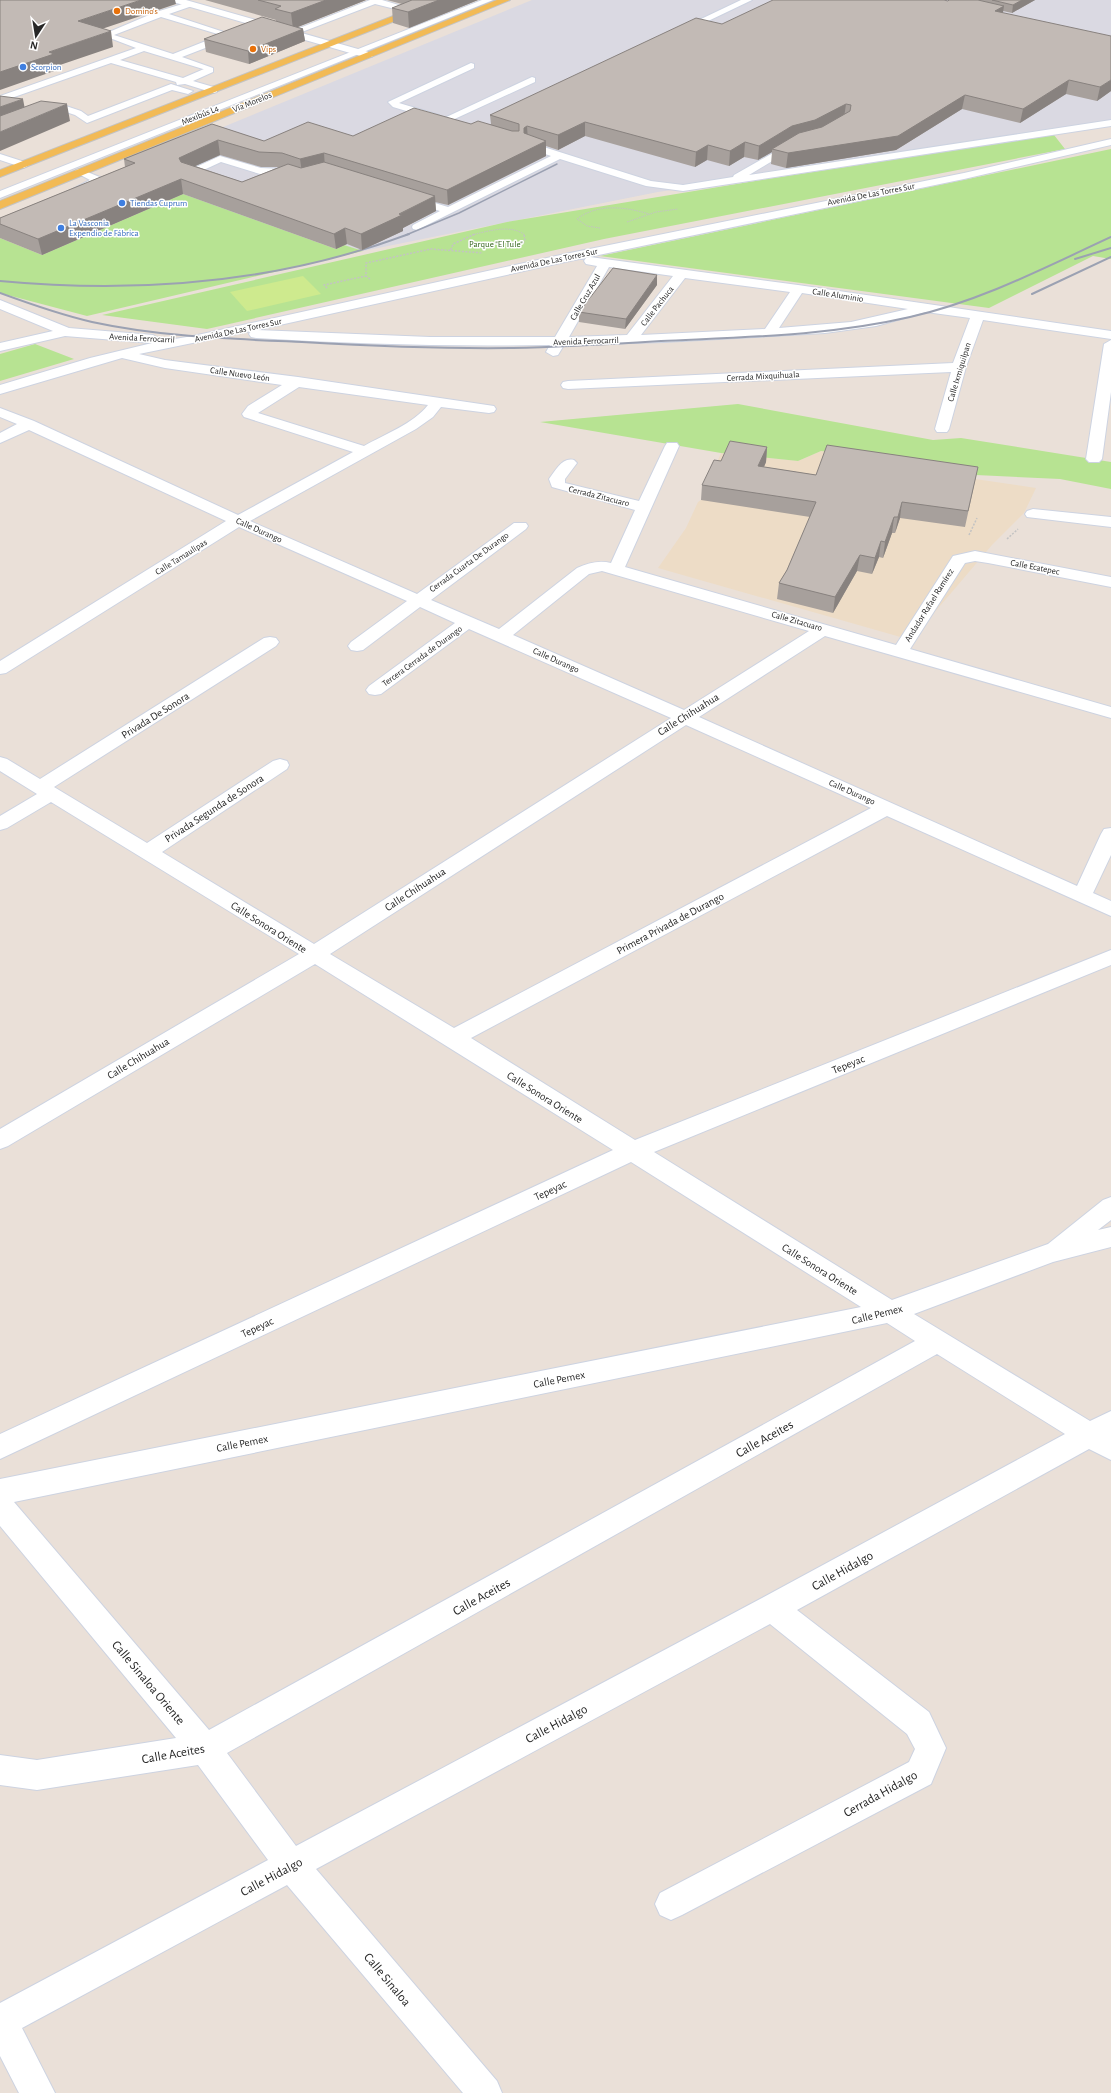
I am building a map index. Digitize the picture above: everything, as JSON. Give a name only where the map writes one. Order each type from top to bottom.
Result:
[{"type":"main road","points":[[0,174],[214,90],[337,46],[443,0]]},
{"type":"main road","name":"Vía Morelos","points":[[0,205],[363,54],[505,0]]},
{"type":"street","points":[[176,0],[363,54]]},
{"type":"street","name":"Avenida De Las Torres Sur","points":[[0,390],[120,354],[193,340],[565,258],[964,176],[1111,142]]},
{"type":"street","name":"Calle Aluminio","points":[[565,258],[798,289],[1111,335]]},
{"type":"street","name":"Calle Cruz Azul","points":[[556,347],[605,263]]},
{"type":"street","name":"Calle Pachuca","points":[[631,339],[682,273]]},
{"type":"street","points":[[770,332],[798,289]]},
{"type":"street","name":"Calle Nuevo León","points":[[0,304],[88,343],[120,354],[158,363],[298,381],[489,409]]},
{"type":"street","name":"Avenida Ferrocarril","points":[[66,332],[243,343],[441,352],[556,347],[631,339],[821,329],[873,322],[925,308]]},
{"type":"street","name":"Calle Ixmiquilpan","points":[[942,429],[959,368],[978,315]]},
{"type":"street","name":"Avenida Ferrocarril","points":[[247,328],[252,334],[556,347]]},
{"type":"street","points":[[0,347],[66,332]]},
{"type":"street","points":[[1094,458],[1111,344]]},
{"type":"street","name":"Cerrada Mixquihuala","points":[[568,385],[959,368]]},
{"type":"street","points":[[298,381],[253,409],[249,414],[257,418],[365,451]]},
{"type":"street","name":"Calle Tamaulipas","points":[[0,670],[238,521],[423,418],[437,402]]},
{"type":"street","name":"Calle Durango","points":[[0,412],[238,521],[502,636],[1111,909]]},
{"type":"street","points":[[0,439],[29,424]]},
{"type":"street","name":"Cerrada Zitacuaro","points":[[616,569],[672,446]]},
{"type":"street","name":"Cerrada Zitacuaro","points":[[569,463],[557,480],[557,484],[560,486],[644,507]]},
{"type":"street","points":[[1033,514],[1111,522]]},
{"type":"street","name":"Cerrada Cuarta De Durango","points":[[356,646],[418,599],[520,526]]},
{"type":"street","name":"Calle Ecatepec","points":[[959,559],[975,556],[1111,582]]},
{"type":"street","name":"Andador Rafael Ramírez","points":[[900,652],[959,559]]},
{"type":"street","name":"Calle Zitacuaro","points":[[502,636],[587,569],[603,566],[1111,713]]},
{"type":"street","name":"Tercera Cerrada de Durango","points":[[375,690],[468,621]]},
{"type":"street","name":"Calle Chihuahua","points":[[0,1140],[313,954],[824,629]]},
{"type":"street","name":"Privada De Sonora","points":[[0,824],[46,791],[270,642]]},
{"type":"street","name":"Calle Sonora Oriente","points":[[0,763],[453,1038],[938,1342],[1103,1435]]},
{"type":"street","name":"Privada Segunda de Sonora","points":[[148,852],[280,765]]},
{"type":"street","name":"Primera Privada de Durango","points":[[453,1038],[887,808]]},
{"type":"street","points":[[1082,896],[1111,834]]},
{"type":"street","name":"Tepeyac","points":[[0,1447],[632,1151],[1111,957]]},
{"type":"street","points":[[1051,1253],[1111,1207]]},
{"type":"street","name":"Calle Pemex","points":[[0,1492],[890,1312],[1051,1253],[1111,1237]]},
{"type":"street","name":"Calle Aceites","points":[[0,1770],[37,1776],[205,1749],[938,1342]]},
{"type":"street","name":"Calle Hidalgo","points":[[0,2021],[772,1608],[1103,1435]]},
{"type":"street","name":"Calle Sinaloa Oriente","points":[[0,1505],[205,1749],[291,1865]]},
{"type":"street","name":"Cerrada Hidalgo","points":[[671,1904],[920,1773],[931,1748],[918,1723],[772,1608]]},
{"type":"street","name":"Calle Sinaloa","points":[[291,1865],[485,2093]]},
{"type":"street","points":[[0,2021],[38,2093]]},
{"type":"lane","name":"Mexibús L4","points":[[0,195],[363,54],[489,0]]},
{"type":"lane","points":[[703,20],[748,0]]},
{"type":"lane","points":[[291,33],[376,1],[415,11]]},
{"type":"lane","name":"Mexibús L4","points":[[0,183],[337,46],[454,3]]},
{"type":"lane","points":[[87,120],[210,70],[206,67],[106,36],[159,14],[189,4]]},
{"type":"lane","points":[[159,14],[229,35]]},
{"type":"lane","points":[[173,58],[229,35],[261,25]]},
{"type":"lane","points":[[0,99],[144,48]]},
{"type":"lane","points":[[111,60],[214,90]]},
{"type":"lane","points":[[459,124],[396,105],[393,102],[471,66]]},
{"type":"lane","points":[[445,120],[532,80]]},
{"type":"lane","points":[[171,87],[202,95]]},
{"type":"lane","points":[[0,130],[60,107],[78,113],[87,120],[112,130]]},
{"type":"lane","points":[[1091,126],[1111,112]]},
{"type":"lane","points":[[528,145],[663,186],[683,188],[1111,123]]},
{"type":"lane","points":[[728,182],[794,144],[804,141]]},
{"type":"lane","points":[[416,227],[560,155]]},
{"type":"lane","points":[[0,157],[24,165]]},
{"type":"lane","points":[[211,182],[188,173],[220,159],[260,171],[290,174],[304,178]]},
{"type":"lane","points":[[65,196],[98,180],[80,172]]},
{"type":"lane","points":[[270,182],[290,174]]},
{"type":"lane","points":[[404,197],[449,211]]},
{"type":"path","points":[[606,230],[587,226],[577,219],[583,213],[618,207],[634,209],[649,214]]},
{"type":"path","points":[[620,225],[649,214],[679,208]]},
{"type":"path","points":[[451,250],[453,244],[460,239],[498,230],[515,230],[525,235],[525,241],[518,247],[526,246]]},
{"type":"path","points":[[392,296],[366,276],[366,263],[431,249],[489,252]]},
{"type":"path","points":[[988,558],[1033,514]]},
{"type":"shaded area","points":[[532,0],[1111,0],[1111,126],[658,192],[363,251],[344,245],[336,249],[116,171]]},
{"type":"shaded area","points":[[821,451],[889,460],[934,473],[1036,488],[1024,513],[992,545],[911,640],[658,568],[686,528],[698,502],[701,500],[721,453],[798,461]]},
{"type":"green space","name":"Parque \"El Tule\"","points":[[1054,135],[1065,149],[604,239],[207,329],[102,315],[507,222],[767,179]]},
{"type":"green space","points":[[1111,149],[1111,259],[1093,256],[989,308],[600,256]]},
{"type":"green space","points":[[183,194],[336,249],[344,245],[363,251],[87,316],[0,293],[0,238],[42,255]]},
{"type":"green space","points":[[303,276],[321,294],[247,311],[230,292]]},
{"type":"green space","points":[[35,344],[74,359],[0,381],[0,354]]},
{"type":"green space","points":[[738,404],[933,440],[961,438],[1111,462],[1111,489],[1060,479],[934,473],[889,460],[821,451],[798,461],[721,453],[540,422]]},
{"type":"building","points":[[0,0],[141,0],[78,21],[111,31],[49,52],[54,54],[0,72]]},
{"type":"building","points":[[258,0],[326,0],[291,13],[275,9],[281,6]]},
{"type":"building","points":[[412,0],[439,0],[408,12],[392,8]]},
{"type":"building","points":[[773,0],[978,0],[1004,6],[995,11],[1111,36],[1111,80],[1100,87],[1069,80],[1023,109],[965,95],[898,136],[788,153],[772,149],[799,133],[822,127],[850,111],[851,105],[846,104],[815,120],[792,126],[759,146],[745,142],[730,151],[708,145],[696,152],[585,122],[558,135],[527,126],[524,128],[524,133],[546,141],[447,190],[324,153],[300,159],[282,153],[259,152],[218,140],[179,158],[181,162],[242,182],[288,164],[301,168],[324,162],[435,196],[399,214],[402,215],[361,234],[345,228],[334,234],[181,179],[38,239],[0,224],[0,218],[135,163],[124,159],[212,124],[264,141],[308,122],[353,136],[414,108],[471,124],[478,121],[512,131],[519,131],[519,124],[490,115],[696,18],[722,24]]},
{"type":"building","points":[[992,0],[1022,0],[1013,5]]},
{"type":"building","points":[[262,17],[303,29],[248,51],[204,39]]},
{"type":"building","points":[[0,96],[23,99],[0,107]]},
{"type":"building","points":[[41,101],[67,104],[0,132],[0,116]]},
{"type":"building","points":[[613,268],[657,275],[626,319],[579,312]]},
{"type":"building","points":[[730,441],[767,447],[758,466],[816,475],[827,445],[978,467],[968,511],[902,502],[898,517],[894,517],[885,542],[881,541],[875,558],[860,555],[835,597],[779,583],[787,570],[816,502],[702,485],[714,460],[721,461]]},
{"type":"railway","points":[[406,235],[459,213],[557,164]]},
{"type":"railway","points":[[0,281],[52,285],[104,286],[156,285],[207,281],[258,274],[309,264],[359,251],[409,234]]},
{"type":"railway","points":[[0,293],[57,313],[118,327],[170,334],[249,340],[434,348],[513,348],[755,337],[848,328],[910,317],[936,310],[988,293],[1111,237]]},
{"type":"railway","points":[[1075,259],[1111,248]]},
{"type":"railway","points":[[1032,294],[1111,257]]},
{"type":"place","name":"Domino's","points":[[117,11]]},
{"type":"place","name":"Vips","points":[[253,49]]},
{"type":"place","name":"Scorpion","points":[[23,67]]},
{"type":"place","name":"Tiendas Cuprum","points":[[122,203]]},
{"type":"place","name":"La Vasconia Expendio de Fábrica","points":[[61,228]]}]
